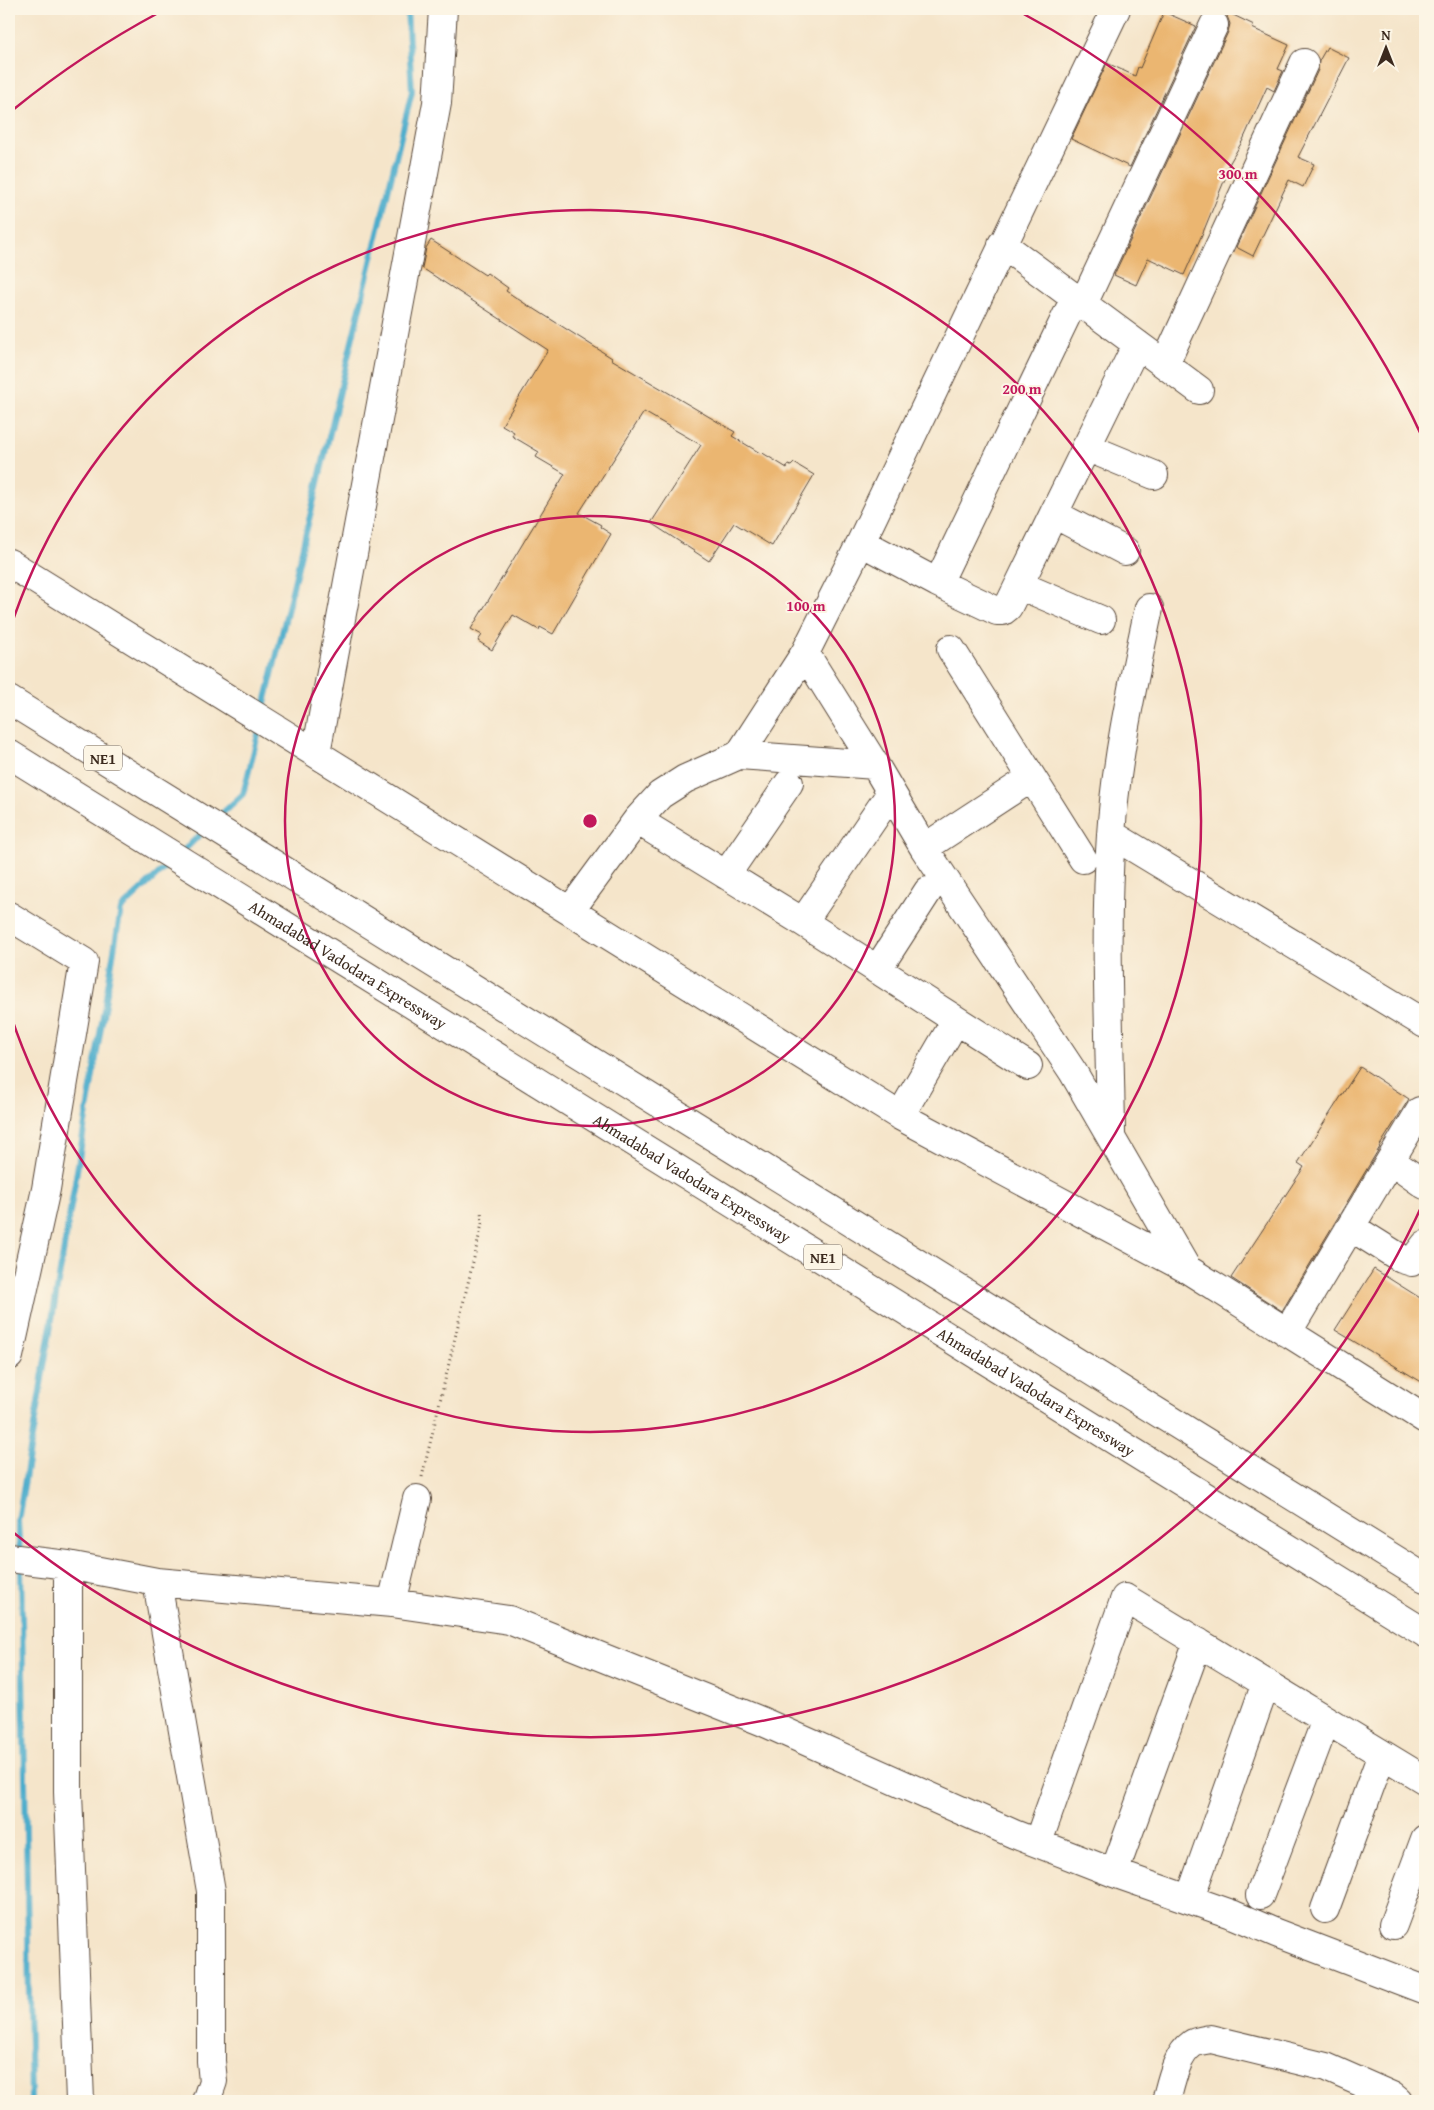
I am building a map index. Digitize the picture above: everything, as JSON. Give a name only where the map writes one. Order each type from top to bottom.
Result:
[{"type":"main road","points":[[316,753],[437,103],[443,9]]},
{"type":"main road","points":[[740,755],[805,653],[861,542],[1116,9]]},
{"type":"main road","points":[[938,583],[1214,25]]},
{"type":"main road","points":[[1165,364],[1304,63]]},
{"type":"main road","points":[[1002,244],[1199,390]]},
{"type":"main road","points":[[861,542],[938,583],[997,611],[1004,611],[1019,585],[1136,344]]},
{"type":"main road","points":[[1086,447],[1154,475]]},
{"type":"main road","points":[[1054,514],[1125,551]]},
{"type":"main road","points":[[9,563],[900,1116],[1187,1269],[1425,1419]]},
{"type":"main road","points":[[1019,585],[1100,620]]},
{"type":"main road","points":[[1111,1136],[1108,897],[1111,834],[1121,742],[1149,608]]},
{"type":"main road","points":[[951,649],[1083,859]]},
{"type":"main road","points":[[805,653],[924,848],[1073,1072],[1187,1269]]},
{"type":"main road","name":"NE1","points":[[9,700],[1425,1578]]},
{"type":"main road","name":"Ahmadabad Vadodara Expressway","points":[[9,754],[220,883],[1425,1633]]},
{"type":"main road","points":[[570,911],[637,820],[660,795],[685,779],[740,755],[875,765]]},
{"type":"main road","points":[[924,848],[1031,778]]},
{"type":"main road","points":[[726,876],[789,784]]},
{"type":"main road","points":[[803,922],[891,793]]},
{"type":"main road","points":[[637,820],[803,922],[1028,1066]]},
{"type":"main road","points":[[1111,834],[1425,1024]]},
{"type":"main road","points":[[877,970],[928,891]]},
{"type":"main road","points":[[9,916],[84,962],[46,1189],[9,1356]]},
{"type":"main road","points":[[900,1116],[956,1020]]},
{"type":"main road","points":[[1288,1333],[1420,1111]]},
{"type":"main road","points":[[1390,1161],[1425,1184]]},
{"type":"main road","points":[[1351,1227],[1402,1259],[1412,1262],[1425,1246]]},
{"type":"main road","points":[[392,1603],[417,1499]]},
{"type":"main road","points":[[9,1558],[61,1564],[157,1582],[392,1603],[484,1615],[530,1627],[761,1721],[1014,1834],[1114,1872],[1190,1898],[1425,1990]]},
{"type":"main road","points":[[61,1564],[80,2101]]},
{"type":"main road","points":[[157,1582],[211,1891],[211,2061],[213,2081],[206,2101]]},
{"type":"main road","points":[[1038,1842],[1125,1598],[1425,1780]]},
{"type":"main road","points":[[1114,1872],[1198,1642]]},
{"type":"main road","points":[[1190,1898],[1266,1684]]},
{"type":"main road","points":[[1260,1895],[1326,1720]]},
{"type":"main road","points":[[1325,1909],[1382,1754]]},
{"type":"main road","points":[[1393,1925],[1425,1839]]},
{"type":"main road","points":[[1166,2101],[1184,2052],[1193,2043],[1211,2039],[1326,2067],[1392,2096],[1398,2101]]},
{"type":"path","points":[[417,1499],[482,1224],[481,1210]]},
{"type":"building","points":[[1164,12],[1196,26],[1130,167],[1071,139],[1107,63],[1135,76]]},
{"type":"building","points":[[1229,13],[1254,25],[1252,28],[1289,45],[1278,69],[1283,71],[1274,91],[1267,87],[1243,140],[1224,173],[1227,174],[1184,275],[1148,258],[1136,285],[1114,275],[1228,32],[1230,24],[1227,16]]},
{"type":"building","points":[[1327,47],[1349,58],[1298,157],[1314,164],[1303,187],[1289,180],[1253,256],[1236,247]]},
{"type":"building","points":[[431,240],[485,275],[487,273],[508,288],[506,291],[611,359],[735,432],[732,436],[787,468],[788,465],[791,466],[794,463],[814,475],[772,546],[734,523],[709,561],[651,523],[701,445],[644,412],[579,513],[601,525],[600,527],[611,534],[553,634],[540,627],[539,630],[513,615],[492,650],[478,641],[482,635],[471,629],[565,474],[536,457],[539,452],[512,436],[514,432],[502,425],[548,350],[422,268],[426,248]]},
{"type":"building","points":[[1360,1067],[1409,1099],[1282,1311],[1231,1278],[1304,1167],[1298,1163]]},
{"type":"building","points":[[1374,1269],[1425,1301],[1425,1384],[1335,1330]]},
{"type":"waterway","points":[[263,712],[412,91],[407,9]]},
{"type":"waterway","points":[[215,820],[243,794],[260,727]]},
{"type":"waterway","points":[[181,853],[206,829]]},
{"type":"waterway","points":[[20,1553],[18,1521],[121,909],[172,861]]},
{"type":"waterway","points":[[21,1566],[31,2101]]}]
